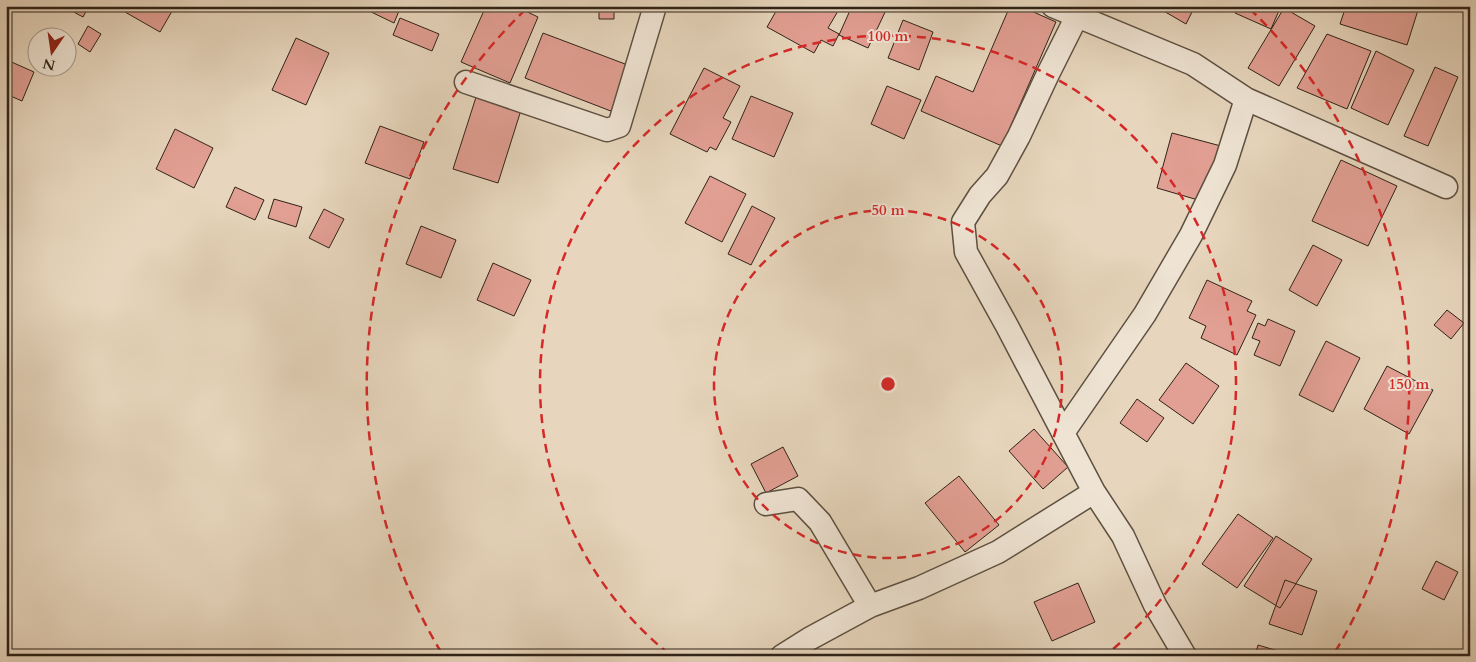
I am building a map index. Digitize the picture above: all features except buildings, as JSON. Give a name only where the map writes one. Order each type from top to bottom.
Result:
[{"type":"street","points":[[466,82],[607,130],[619,126],[655,6]]},
{"type":"street","points":[[1053,6],[1080,12],[1193,64],[1246,99],[1446,187]]},
{"type":"street","points":[[1080,12],[1019,136],[997,176],[980,195],[963,222],[966,252],[1094,492],[1123,536],[1155,605],[1185,656]]},
{"type":"street","points":[[1062,433],[1145,314],[1191,235],[1225,165],[1246,99]]},
{"type":"street","points":[[782,656],[870,606],[919,588],[998,552],[1094,492]]},
{"type":"street","points":[[766,504],[798,499],[820,522],[870,606]]}]
